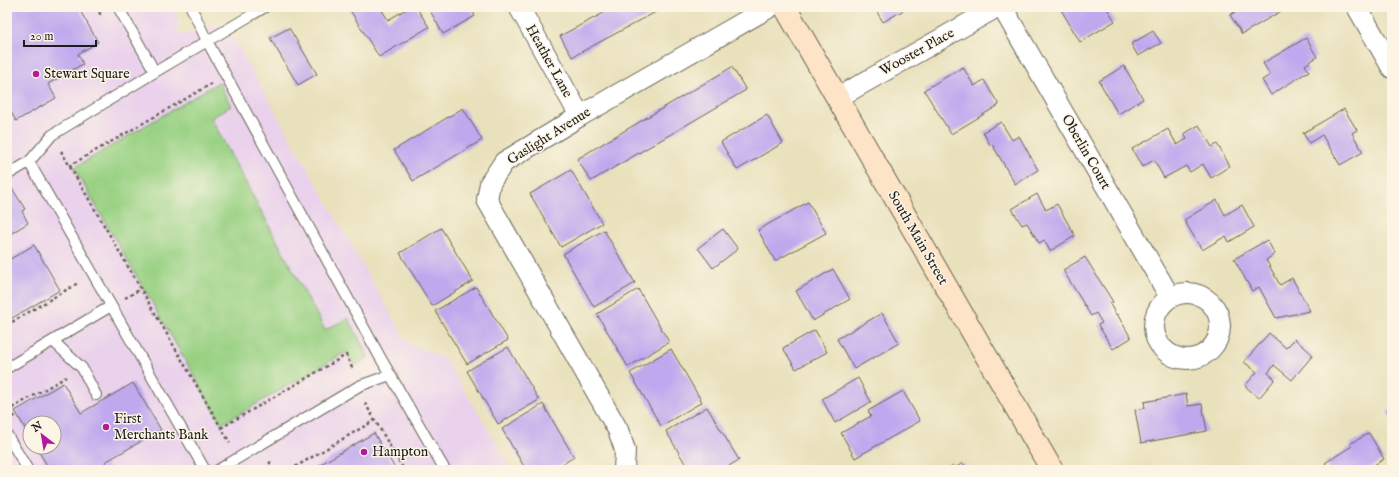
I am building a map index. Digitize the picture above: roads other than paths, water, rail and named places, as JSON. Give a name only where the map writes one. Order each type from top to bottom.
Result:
[{"type":"main road","name":"South Main Street","points":[[785,7],[1052,470]]},
{"type":"street","name":"Heather Lane","points":[[518,7],[580,116]]},
{"type":"street","name":"Gaslight Avenue","points":[[624,470],[625,450],[618,430],[487,200],[490,183],[504,162],[580,116],[770,7]]},
{"type":"street","name":"Wooster Place","points":[[837,98],[997,7]]},
{"type":"street","name":"Oberlin Court","points":[[1002,7],[1170,297]]},
{"type":"street","points":[[1357,7],[1392,68]]},
{"type":"lane","points":[[118,7],[155,72]]},
{"type":"lane","points":[[191,7],[207,41],[390,375],[445,470]]},
{"type":"lane","points":[[7,175],[29,162],[52,135],[265,7]]},
{"type":"lane","points":[[29,162],[205,470]]},
{"type":"lane","points":[[7,368],[111,306]]},
{"type":"lane","points":[[53,340],[82,368],[96,395]]},
{"type":"lane","points":[[218,470],[359,386],[390,375]]},
{"type":"lane","points":[[7,435],[28,470]]},
{"type":"place","name":"Stewart Square","points":[[36,74]]},
{"type":"place","name":"First Merchants Bank","points":[[106,427]]},
{"type":"place","name":"Hampton","points":[[364,452]]}]
